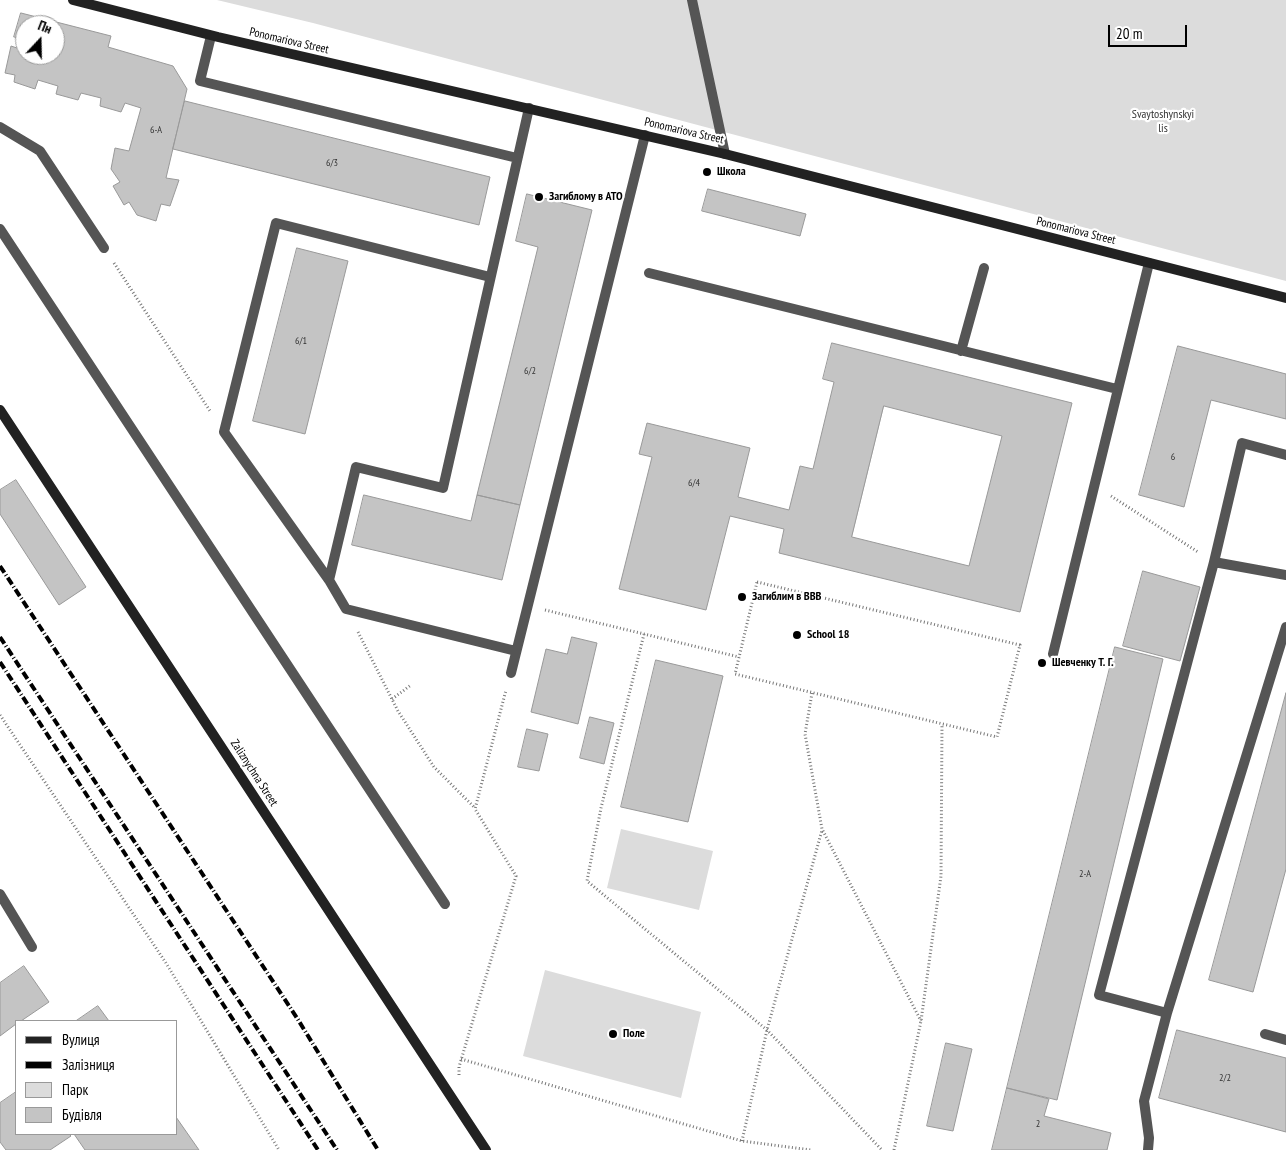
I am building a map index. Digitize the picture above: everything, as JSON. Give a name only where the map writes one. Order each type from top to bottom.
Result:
[{"type":"street","name":"Ponomariova Street","points":[[73,0],[211,36],[725,154],[1286,298]]},
{"type":"street","points":[[692,0],[725,154]]},
{"type":"street","points":[[211,36],[200,81],[517,158]]},
{"type":"street","points":[[328,580],[356,467],[443,488],[529,108]]},
{"type":"street","points":[[0,127],[40,151],[104,248]]},
{"type":"street","points":[[510,673],[645,135]]},
{"type":"street","points":[[490,277],[276,223],[224,432],[328,580],[346,609],[516,651]]},
{"type":"street","points":[[0,229],[445,904]]},
{"type":"street","points":[[1053,654],[1149,263]]},
{"type":"street","points":[[961,351],[984,268]]},
{"type":"street","points":[[649,273],[1117,389]]},
{"type":"street","name":"Zaliznychna Street","points":[[0,410],[486,1150]]},
{"type":"street","points":[[1167,1013],[1099,995],[1214,562],[1242,443],[1286,455]]},
{"type":"street","points":[[1214,562],[1286,575]]},
{"type":"street","points":[[1148,1150],[1149,1138],[1144,1101],[1167,1013],[1286,627]]},
{"type":"street","points":[[0,894],[32,947]]},
{"type":"street","points":[[1265,1034],[1286,1040]]},
{"type":"path","points":[[104,248],[224,432]]},
{"type":"path","points":[[1094,485],[1214,562]]},
{"type":"path","points":[[757,582],[1020,645],[998,737],[812,693],[735,674],[757,582]]},
{"type":"path","points":[[528,605],[739,656]]},
{"type":"path","points":[[346,609],[392,699],[434,767],[475,809],[516,876],[459,1067]]},
{"type":"path","points":[[644,634],[601,808],[587,881],[767,1030],[882,1150]]},
{"type":"path","points":[[475,809],[510,673]]},
{"type":"path","points":[[392,699],[410,685]]},
{"type":"path","points":[[812,693],[805,734],[822,829],[921,1021]]},
{"type":"path","points":[[0,715],[166,963],[279,1150]]},
{"type":"path","points":[[894,1150],[921,1021],[941,876],[942,724]]},
{"type":"path","points":[[742,1141],[767,1030],[822,829]]},
{"type":"path","points":[[461,1058],[742,1141],[811,1150]]},
{"type":"green space","name":"Svaytoshynskyi lis","points":[[217,0],[1286,0],[1286,281],[313,23]]},
{"type":"green space","points":[[621,829],[713,851],[699,910],[607,888]]},
{"type":"green space","name":"Поле","points":[[545,970],[701,1012],[681,1098],[523,1056]]},
{"type":"building","points":[[65,24],[111,36],[108,47],[173,66],[187,89],[166,178],[179,180],[170,206],[161,204],[156,221],[137,215],[129,202],[124,205],[113,186],[120,182],[111,169],[115,148],[129,151],[141,108],[125,103],[121,112],[100,106],[101,98],[81,93],[78,100],[56,94],[58,86],[38,80],[35,89],[14,82],[15,75],[5,73],[11,46],[15,47],[15,65],[65,65]]},
{"type":"building","points":[[185,101],[490,177],[479,225],[173,149]]},
{"type":"building","points":[[708,189],[806,214],[800,236],[702,211]]},
{"type":"building","points":[[527,194],[592,210],[520,505],[477,495],[538,247],[516,241]]},
{"type":"building","points":[[297,248],[348,261],[305,434],[253,421]]},
{"type":"building","points":[[832,343],[1072,403],[1020,612],[779,553],[784,529],[730,516],[706,610],[619,589],[652,457],[639,454],[647,423],[750,448],[738,497],[789,510],[800,466],[813,469],[834,382],[823,379]],"holes":[[[884,406],[1002,436],[969,566],[852,537]]]},
{"type":"building","points":[[1178,346],[1286,374],[1286,419],[1211,400],[1184,507],[1139,495]]},
{"type":"building","points":[[16,480],[86,587],[59,605],[0,514],[0,490]]},
{"type":"building","points":[[364,495],[471,521],[477,495],[520,505],[502,580],[352,545]]},
{"type":"building","points":[[1143,571],[1200,587],[1180,661],[1123,646]]},
{"type":"building","points":[[572,637],[597,643],[578,724],[531,712],[546,649],[567,654]]},
{"type":"building","points":[[1115,647],[1163,659],[1057,1100],[1007,1088]]},
{"type":"building","points":[[656,660],[723,676],[688,822],[621,807]]},
{"type":"building","points":[[1286,693],[1286,869],[1253,992],[1209,980]]},
{"type":"building","points":[[590,717],[614,723],[604,764],[580,758]]},
{"type":"building","points":[[527,729],[548,734],[539,771],[518,767]]},
{"type":"building","points":[[24,966],[49,1002],[22,1020],[15,1020],[15,1025],[0,1036],[0,983]]},
{"type":"building","points":[[98,1006],[108,1020],[77,1020]]},
{"type":"building","points":[[1177,1030],[1286,1058],[1286,1132],[1159,1098]]},
{"type":"building","points":[[946,1043],[972,1049],[953,1131],[927,1126]]},
{"type":"building","points":[[1007,1088],[1049,1099],[1044,1116],[1111,1133],[1107,1150],[992,1150]]},
{"type":"building","points":[[15,1093],[15,1135],[71,1136],[50,1150],[6,1150],[0,1142],[0,1103]]},
{"type":"building","points":[[178,1120],[199,1150],[85,1150],[75,1135],[178,1135]]},
{"type":"railway","points":[[0,566],[297,1018],[378,1150]]},
{"type":"railway","points":[[0,637],[337,1150]]},
{"type":"railway","points":[[0,662],[318,1150]]},
{"type":"place","name":"Школа","points":[[707,172]]},
{"type":"place","name":"Загиблому в АТО","points":[[539,197]]},
{"type":"place","name":"Загиблим в ВВВ","points":[[742,597]]},
{"type":"place","name":"School 18","points":[[797,635]]},
{"type":"place","name":"Шевченку Т. Г.","points":[[1042,663]]},
{"type":"place","name":"Поле","points":[[613,1034]]}]
